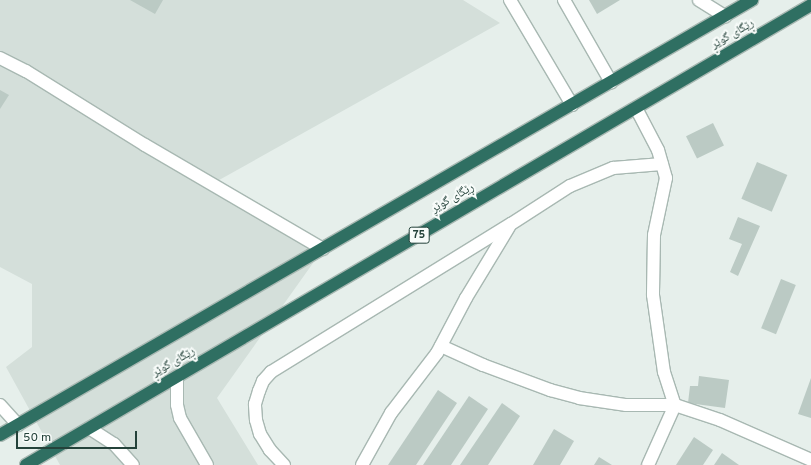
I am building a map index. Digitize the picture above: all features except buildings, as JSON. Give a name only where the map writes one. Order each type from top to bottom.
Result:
[{"type":"highway","name":"ڕێگای گوێڕ","points":[[0,435],[752,0]]},
{"type":"highway","name":"ڕێگای گوێڕ","points":[[26,465],[811,5]]},
{"type":"street","points":[[510,0],[572,105]]},
{"type":"street","points":[[564,0],[611,82]]},
{"type":"street","points":[[699,0],[725,16]]},
{"type":"street","points":[[0,58],[26,71],[145,145],[323,249]]},
{"type":"street","points":[[636,108],[658,150],[666,178],[654,234],[653,295],[664,372],[675,405],[648,465]]},
{"type":"street","points":[[284,465],[270,450],[260,434],[256,420],[255,404],[262,381],[271,372],[570,186],[612,168],[662,164]]},
{"type":"street","points":[[362,465],[391,413],[441,346],[466,298],[511,224]]},
{"type":"street","points":[[441,346],[491,368],[550,390],[578,398],[626,404],[675,405],[720,420],[811,460]]},
{"type":"street","points":[[177,377],[177,405],[180,418],[207,465]]},
{"type":"street","points":[[0,405],[18,425]]},
{"type":"street","points":[[89,428],[114,444],[133,465]]},
{"type":"shaded area","points":[[0,0],[463,0],[500,23],[212,184],[323,249],[217,398],[258,465],[60,465],[6,367],[32,347],[32,284],[0,267]]}]
